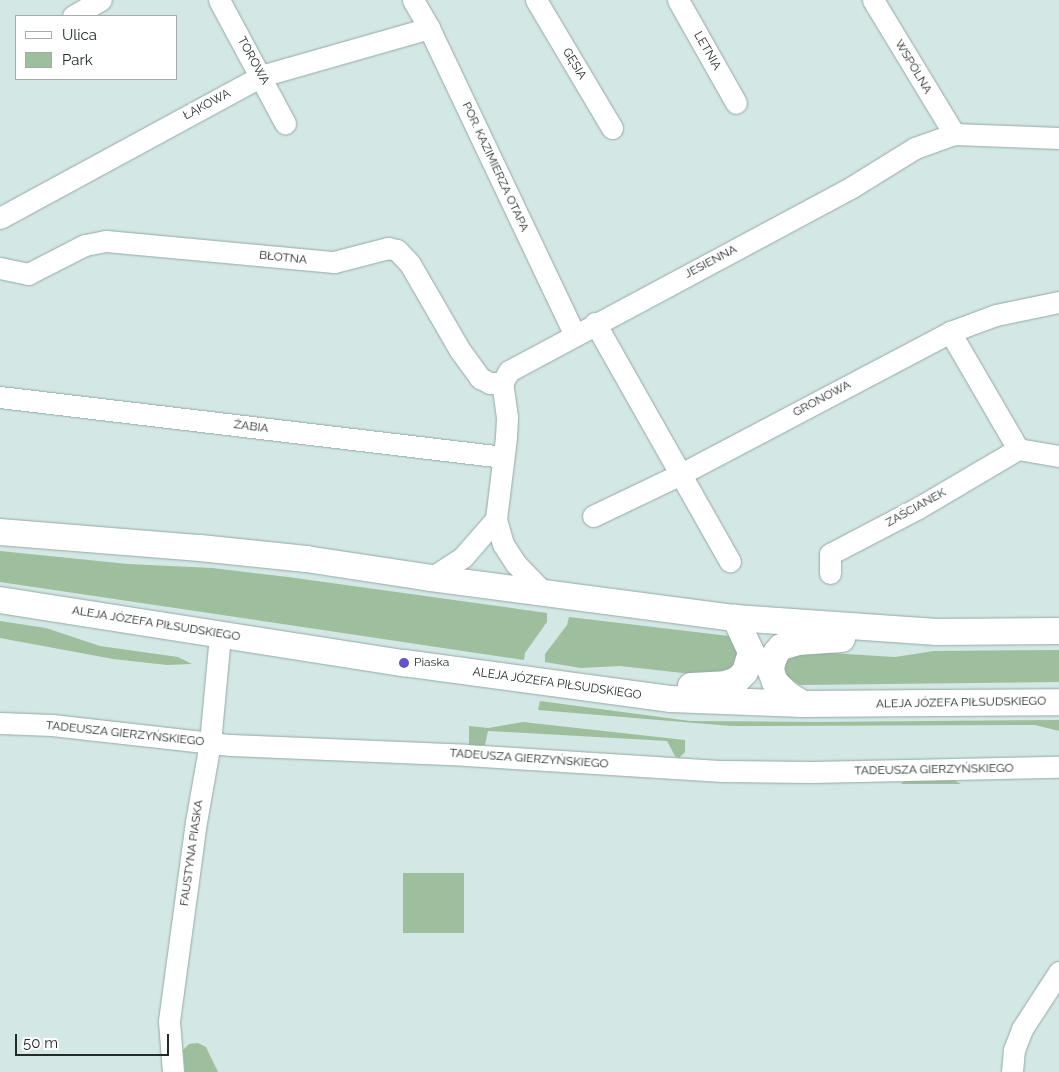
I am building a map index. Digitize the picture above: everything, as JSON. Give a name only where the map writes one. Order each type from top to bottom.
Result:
[{"type":"main road","points":[[0,532],[200,548],[314,560],[431,578],[735,618],[937,632]]},
{"type":"main road","name":"ALEJA JÓZEFA PIŁSUDSKIEGO","points":[[0,600],[404,663],[670,699],[803,704],[1059,702]]},
{"type":"main road","points":[[610,692],[726,684],[737,680],[749,663],[751,652],[735,618]]},
{"type":"main road","points":[[803,704],[775,682],[771,672],[772,662],[781,647],[798,642],[937,632],[1059,631]]},
{"type":"street","points":[[74,15],[101,0]]},
{"type":"street","name":"TOROWA","points":[[219,0],[285,123]]},
{"type":"street","name":"POR. KAZIMIERZA OTAPA","points":[[413,0],[430,28],[574,334]]},
{"type":"street","name":"GĘSIA","points":[[536,0],[612,128]]},
{"type":"street","name":"LETNIA","points":[[678,0],[736,103]]},
{"type":"street","name":"WSPÓLNA","points":[[873,0],[954,134]]},
{"type":"street","name":"ŁĄKOWA","points":[[0,218],[261,76],[430,28]]},
{"type":"street","name":"JESIENNA","points":[[502,383],[508,371],[594,323],[852,187],[915,148],[954,134],[1059,138]]},
{"type":"street","name":"BŁOTNA","points":[[0,268],[28,274],[85,245],[106,241],[334,262],[388,248],[397,250],[410,264],[459,349],[480,378],[490,383],[502,383]]},
{"type":"street","name":"GRONOWA","points":[[593,516],[680,474],[950,332],[996,315],[1059,302]]},
{"type":"street","points":[[594,323],[730,562]]},
{"type":"street","points":[[950,332],[1018,449],[1059,456]]},
{"type":"street","points":[[502,383],[506,417],[496,519],[504,544],[516,564],[544,593]]},
{"type":"street","name":"ŻABIA","points":[[0,397],[503,457]]},
{"type":"street","name":"ZAŚCIANEK","points":[[830,573],[830,554],[918,508],[1018,449]]},
{"type":"street","points":[[431,578],[463,556],[496,519]]},
{"type":"street","name":"FAUSTYNA PIASKA","points":[[173,1072],[169,1035],[172,998],[196,822],[210,743],[220,635]]},
{"type":"street","name":"TADEUSZA GIERZYŃSKIEGO","points":[[0,723],[52,725],[210,743],[466,755],[722,771],[811,772],[1059,767]]},
{"type":"street","points":[[1012,1072],[1014,1050],[1019,1035],[1059,972]]},
{"type":"green space","points":[[0,551],[128,564],[212,568],[288,577],[547,613],[547,622],[525,653],[524,660],[0,582]]},
{"type":"green space","points":[[569,617],[729,636],[735,642],[741,658],[728,672],[692,674],[620,666],[581,668],[545,662],[545,654],[567,625]]},
{"type":"green space","points":[[0,621],[46,628],[100,646],[178,657],[192,664],[167,665],[113,659],[0,638]]},
{"type":"green space","points":[[1059,650],[1059,682],[800,685],[784,675],[783,666],[787,656],[798,651],[895,657],[934,651]]},
{"type":"green space","points":[[540,701],[690,721],[1059,720],[1059,731],[1035,725],[731,726],[538,710]]},
{"type":"green space","points":[[523,722],[685,740],[685,752],[679,758],[675,756],[667,741],[488,731],[485,745],[469,746],[469,726],[488,728]]},
{"type":"green space","points":[[952,779],[961,784],[901,784],[906,780]]},
{"type":"green space","points":[[403,873],[464,873],[464,933],[403,933]]},
{"type":"green space","points":[[198,1043],[206,1047],[218,1072],[185,1072],[183,1050],[189,1044]]},
{"type":"place","name":"Piaska","points":[[404,663]]}]
